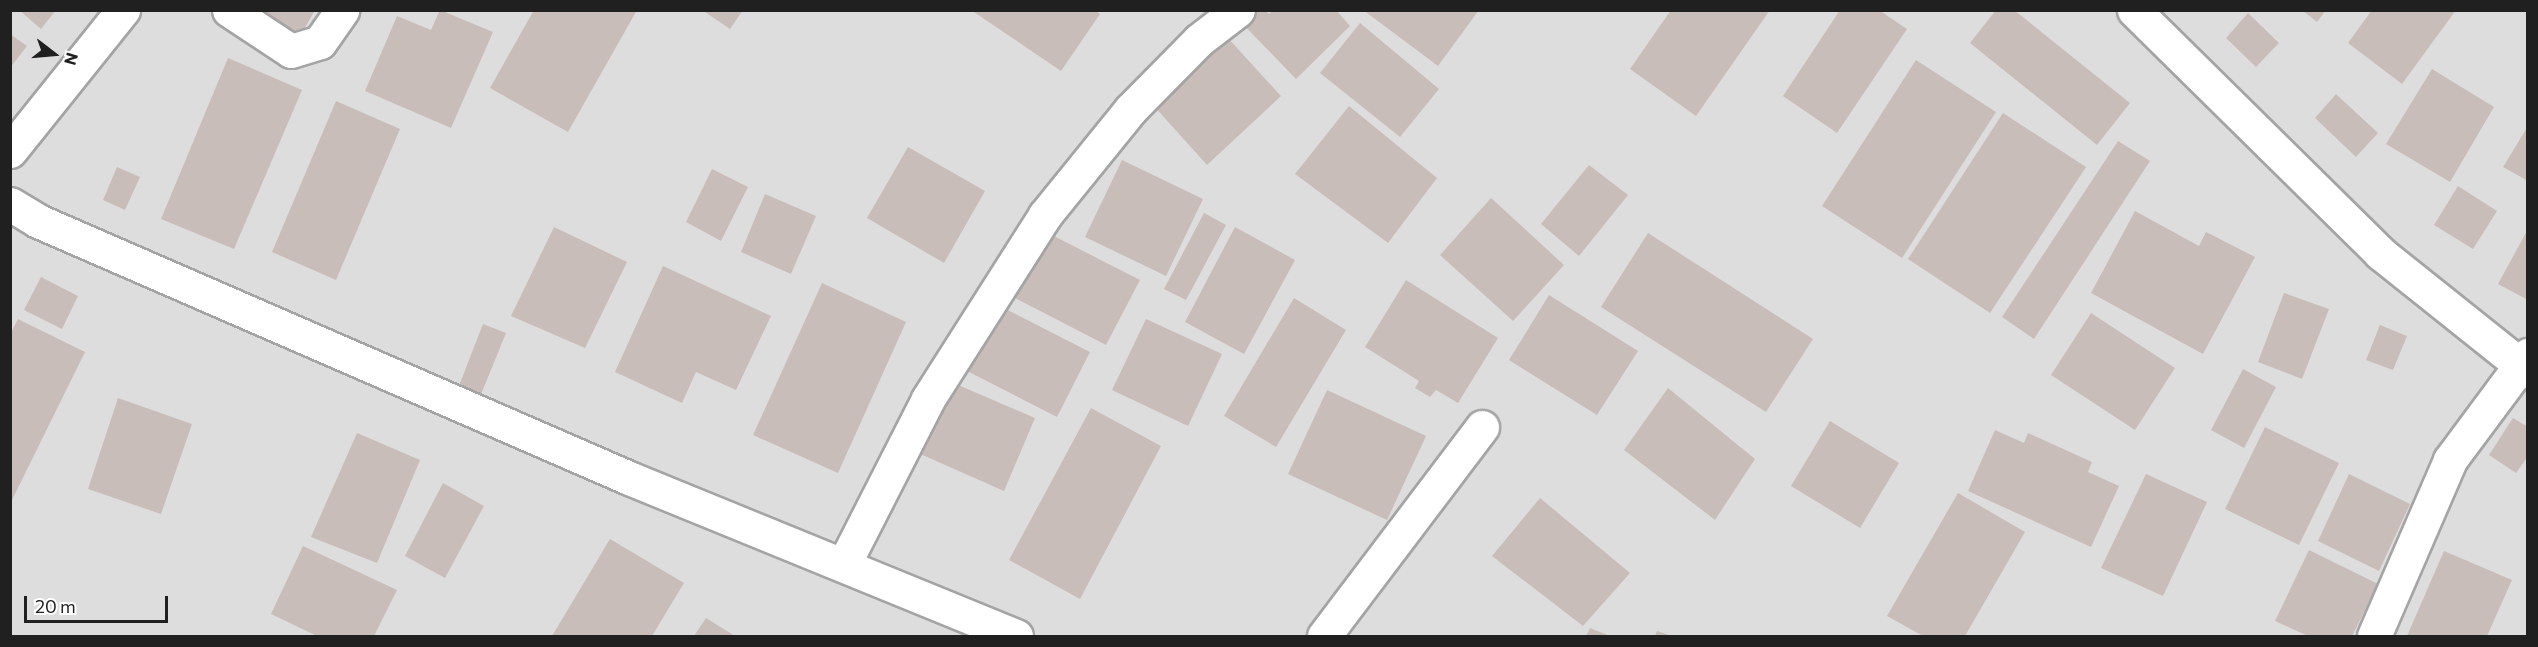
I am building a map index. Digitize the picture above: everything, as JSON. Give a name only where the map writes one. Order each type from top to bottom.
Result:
[{"type":"street","points":[[10,151],[123,10]]},
{"type":"street","points":[[229,10],[291,51],[320,42],[342,10]]},
{"type":"street","points":[[844,564],[928,399],[1045,215],[1130,110],[1199,39],[1238,10]]},
{"type":"street","points":[[2134,10],[2380,253],[2525,364],[2450,460],[2374,636]]},
{"type":"street","points":[[10,204],[38,221],[629,478],[1016,636]]},
{"type":"street","points":[[1324,636],[1482,428]]},
{"type":"shaded area","points":[[11,11],[2527,11],[2527,636],[11,636]]},
{"type":"building","points":[[19,10],[56,10],[41,29]]},
{"type":"building","points":[[243,10],[315,10],[297,42]]},
{"type":"building","points":[[440,10],[493,32],[451,128],[365,91],[397,16],[431,30]]},
{"type":"building","points":[[534,10],[637,10],[568,132],[490,88]]},
{"type":"building","points":[[702,10],[743,10],[730,29]]},
{"type":"building","points":[[971,10],[1095,10],[1100,14],[1061,71]]},
{"type":"building","points":[[1250,10],[1265,10],[1269,14],[1273,10],[1336,10],[1350,26],[1296,79],[1240,21]]},
{"type":"building","points":[[1363,10],[1479,10],[1438,66]]},
{"type":"building","points":[[1671,10],[1770,10],[1696,116],[1630,69]]},
{"type":"building","points":[[1840,10],[1879,10],[1907,29],[1837,133],[1783,96]]},
{"type":"building","points":[[1996,10],[2014,10],[2130,103],[2097,145],[1970,43]]},
{"type":"building","points":[[2302,10],[2326,10],[2317,22]]},
{"type":"building","points":[[2372,10],[2456,10],[2402,84],[2348,43]]},
{"type":"building","points":[[2248,13],[2279,43],[2256,67],[2226,38]]},
{"type":"building","points":[[1360,23],[1439,89],[1400,137],[1320,73]]},
{"type":"building","points":[[10,34],[27,46],[10,68]]},
{"type":"building","points":[[1227,37],[1281,96],[1207,165],[1153,105]]},
{"type":"building","points":[[228,58],[302,90],[234,249],[161,219]]},
{"type":"building","points":[[1916,60],[1996,112],[1902,258],[1822,206]]},
{"type":"building","points":[[2432,69],[2494,107],[2450,182],[2386,144]]},
{"type":"building","points":[[2336,94],[2378,133],[2356,157],[2315,118]]},
{"type":"building","points":[[336,101],[400,129],[336,280],[272,252]]},
{"type":"building","points":[[1349,106],[1437,178],[1388,243],[1295,174]]},
{"type":"building","points":[[2003,113],[2086,167],[1990,313],[1908,259]]},
{"type":"building","points":[[2528,126],[2528,181],[2503,167]]},
{"type":"building","points":[[2118,141],[2150,161],[2034,339],[2002,317]]},
{"type":"building","points":[[908,147],[985,191],[944,263],[867,218]]},
{"type":"building","points":[[1122,160],[1203,199],[1166,276],[1085,237]]},
{"type":"building","points":[[1589,165],[1628,195],[1579,256],[1541,224]]},
{"type":"building","points":[[117,167],[140,177],[125,210],[103,200]]},
{"type":"building","points":[[712,169],[748,187],[721,241],[686,222]]},
{"type":"building","points":[[2458,186],[2497,211],[2473,249],[2434,225]]},
{"type":"building","points":[[765,194],[816,216],[791,274],[741,252]]},
{"type":"building","points":[[1491,198],[1564,265],[1513,321],[1440,255]]},
{"type":"building","points":[[2135,211],[2199,246],[2206,232],[2255,257],[2203,354],[2091,293]]},
{"type":"building","points":[[1204,213],[1226,225],[1186,300],[1164,289]]},
{"type":"building","points":[[554,227],[627,262],[585,348],[511,316]]},
{"type":"building","points":[[1235,227],[1295,260],[1244,354],[1185,322]]},
{"type":"building","points":[[2528,229],[2528,300],[2498,284]]},
{"type":"building","points":[[1044,231],[1140,280],[1106,345],[1011,296]]},
{"type":"building","points":[[1648,233],[1813,339],[1766,412],[1601,307]]},
{"type":"building","points":[[663,266],[771,316],[736,390],[696,372],[682,403],[615,372]]},
{"type":"building","points":[[41,277],[78,296],[62,329],[24,310]]},
{"type":"building","points":[[1406,280],[1498,338],[1458,403],[1436,390],[1430,397],[1415,388],[1419,381],[1365,347]]},
{"type":"building","points":[[822,283],[906,322],[838,473],[753,435]]},
{"type":"building","points":[[2284,293],[2329,309],[2302,379],[2258,362]]},
{"type":"building","points":[[1549,295],[1638,351],[1597,415],[1509,360]]},
{"type":"building","points":[[1294,298],[1346,330],[1276,447],[1224,416]]},
{"type":"building","points":[[998,305],[1090,352],[1057,417],[965,370]]},
{"type":"building","points":[[2091,313],[2175,368],[2135,430],[2051,375]]},
{"type":"building","points":[[18,319],[85,352],[10,504],[10,335]]},
{"type":"building","points":[[1146,319],[1222,354],[1188,426],[1112,390]]},
{"type":"building","points":[[483,324],[506,333],[477,404],[455,396]]},
{"type":"building","points":[[2380,325],[2407,336],[2393,370],[2366,360]]},
{"type":"building","points":[[2243,369],[2276,387],[2244,448],[2211,430]]},
{"type":"building","points":[[949,381],[1035,418],[1004,491],[918,453]]},
{"type":"building","points":[[1668,388],[1755,459],[1715,520],[1624,450]]},
{"type":"building","points":[[1327,390],[1426,436],[1387,520],[1288,474]]},
{"type":"building","points":[[118,398],[192,424],[161,514],[88,489]]},
{"type":"building","points":[[1091,408],[1161,446],[1080,599],[1009,560]]},
{"type":"building","points":[[2513,418],[2528,427],[2528,456],[2516,473],[2489,455]]},
{"type":"building","points":[[1830,421],[1899,463],[1860,528],[1791,486]]},
{"type":"building","points":[[2265,427],[2339,463],[2299,545],[2225,509]]},
{"type":"building","points":[[1995,430],[2024,443],[2028,433],[2092,462],[2088,472],[2119,486],[2091,547],[1968,491]]},
{"type":"building","points":[[357,433],[420,460],[377,563],[311,537]]},
{"type":"building","points":[[2146,474],[2207,502],[2163,596],[2101,568]]},
{"type":"building","points":[[2349,474],[2410,504],[2379,571],[2318,541]]},
{"type":"building","points":[[443,483],[484,506],[445,578],[405,556]]},
{"type":"building","points":[[1958,493],[2025,532],[1965,636],[1923,636],[1887,616]]},
{"type":"building","points":[[1540,498],[1630,573],[1583,626],[1492,556]]},
{"type":"building","points":[[610,539],[684,583],[652,636],[552,636]]},
{"type":"building","points":[[303,546],[397,590],[374,636],[317,636],[271,614]]},
{"type":"building","points":[[2309,550],[2378,584],[2352,636],[2308,636],[2275,621]]},
{"type":"building","points":[[2444,551],[2512,580],[2487,636],[2407,636]]},
{"type":"building","points":[[706,618],[735,636],[694,636]]},
{"type":"building","points":[[1590,628],[1610,636],[1586,636]]},
{"type":"building","points":[[1657,631],[1672,636],[1655,636]]}]
